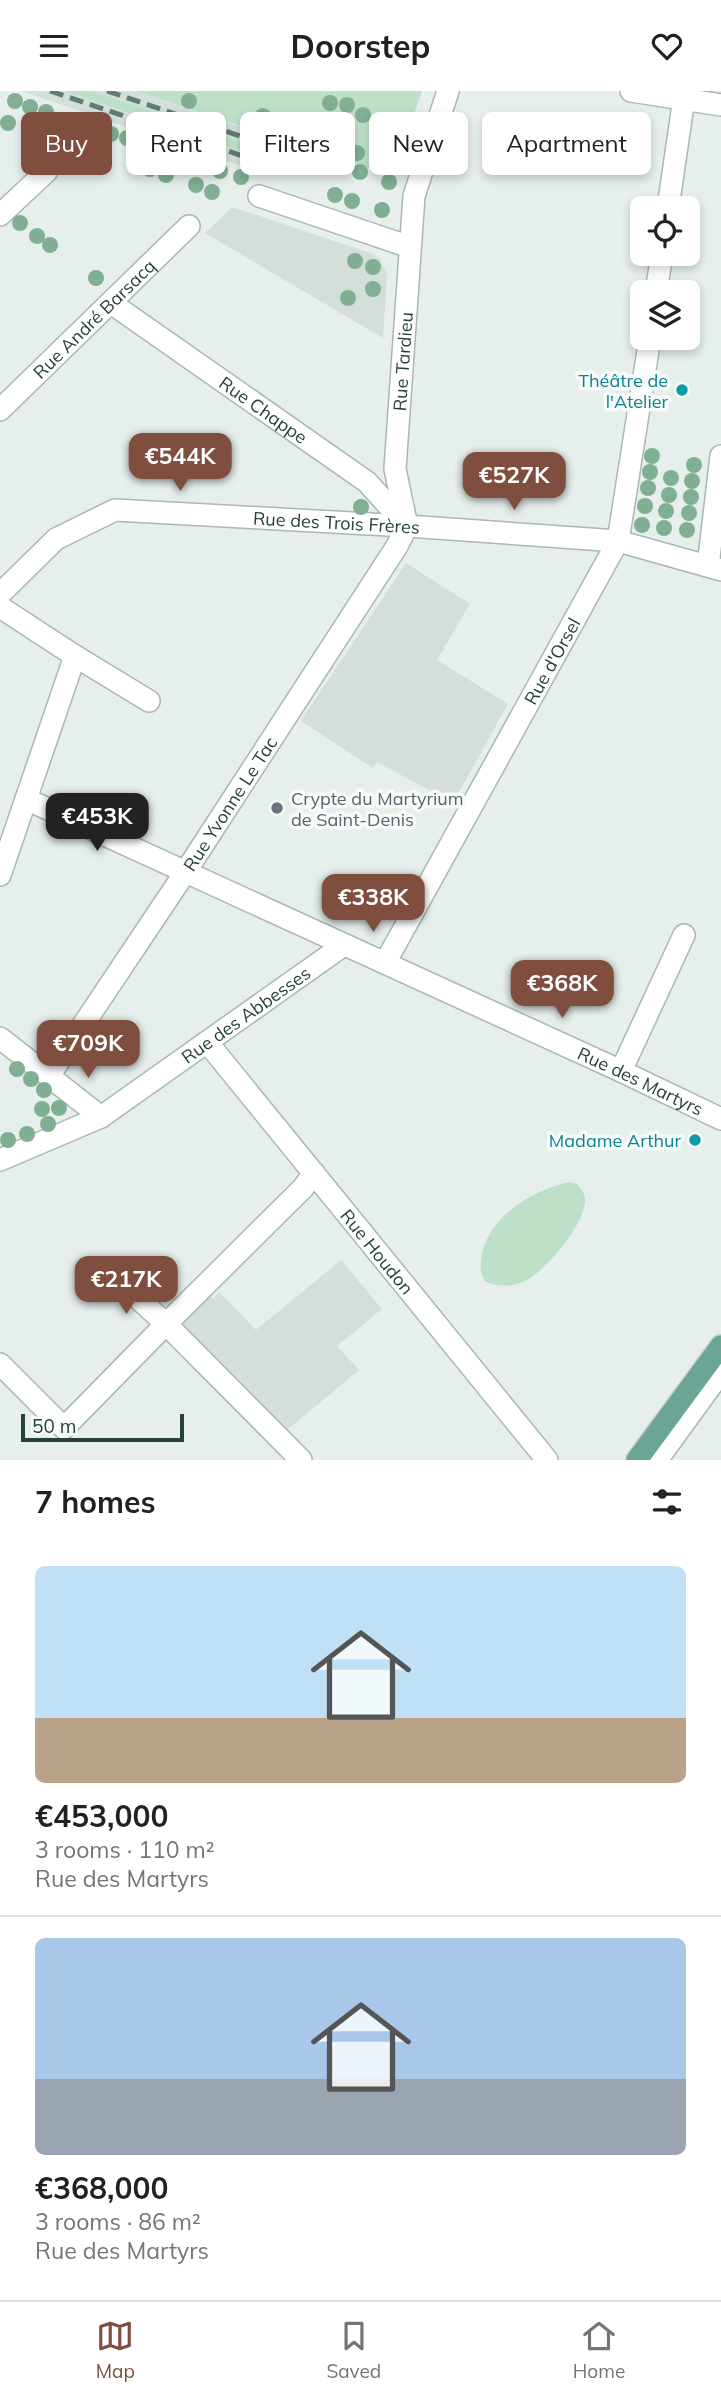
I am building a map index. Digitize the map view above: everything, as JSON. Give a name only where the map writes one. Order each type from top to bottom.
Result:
[{"type":"main road","points":[[637,1460],[721,1346]]},
{"type":"street","name":"Rue Tardieu","points":[[407,526],[395,469],[414,195],[448,91]]},
{"type":"street","points":[[631,91],[684,95],[721,105]]},
{"type":"street","points":[[670,196],[684,95]]},
{"type":"street","points":[[0,215],[43,175]]},
{"type":"street","points":[[259,196],[410,247]]},
{"type":"street","name":"Rue André Barsacq","points":[[0,410],[189,226]]},
{"type":"street","name":"Rue Chappe","points":[[111,303],[367,482],[407,526]]},
{"type":"street","name":"Rue d'Orsel","points":[[385,963],[618,541],[648,350]]},
{"type":"street","points":[[714,568],[721,456]]},
{"type":"street","name":"Rue des Trois Frères","points":[[0,594],[56,539],[115,510],[618,541],[714,568]]},
{"type":"street","name":"Rue Yvonne Le Tac","points":[[49,1076],[187,871],[397,546],[407,526]]},
{"type":"street","points":[[0,607],[149,701]]},
{"type":"street","points":[[0,875],[75,656]]},
{"type":"street","name":"Rue des Martyrs","points":[[26,799],[621,1070],[721,1119]]},
{"type":"street","points":[[621,1070],[684,935]]},
{"type":"street","name":"Rue des Abbesses","points":[[0,1160],[101,1117],[344,945]]},
{"type":"street","points":[[0,1038],[101,1117]]},
{"type":"street","name":"Rue Houdon","points":[[208,1042],[547,1460]]},
{"type":"street","points":[[0,1364],[64,1428],[303,1188],[314,1173]]},
{"type":"street","points":[[115,1277],[166,1324],[301,1460]]},
{"type":"street","points":[[657,1460],[721,1372]]},
{"type":"shaded area","points":[[21,91],[135,91],[197,112],[126,112],[126,127],[112,122],[112,112],[83,112]]},
{"type":"shaded area","points":[[226,122],[240,127],[240,166],[226,161]]},
{"type":"shaded area","points":[[232,207],[379,258],[387,273],[383,338],[205,233]]},
{"type":"shaded area","points":[[406,563],[470,604],[437,660],[508,704],[453,803],[377,762],[373,768],[301,721]]},
{"type":"shaded area","points":[[341,1260],[382,1309],[337,1346],[359,1370],[287,1430],[180,1325],[209,1295],[213,1299],[219,1292],[256,1330]]},
{"type":"green space","points":[[64,91],[92,91],[153,112],[126,112]]},
{"type":"green space","points":[[135,91],[422,91],[415,112],[369,112],[369,168],[355,163],[355,112],[240,112],[240,126],[226,121],[226,112],[199,112]]},
{"type":"green space","points":[[226,137],[240,142],[240,150],[226,146]]},
{"type":"green space","points":[[569,1182],[577,1184],[583,1192],[584,1208],[573,1232],[555,1256],[522,1282],[500,1286],[485,1281],[481,1266],[484,1245],[501,1219],[526,1199]]},
{"type":"railway","points":[[50,91],[240,155]]},
{"type":"railway","points":[[107,91],[240,136]]},
{"type":"place","name":"Théâtre de l'Atelier","points":[[682,390]]},
{"type":"place","name":"Crypte du Martyrium de Saint-Denis","points":[[277,808]]},
{"type":"place","name":"Madame Arthur","points":[[695,1140]]}]
